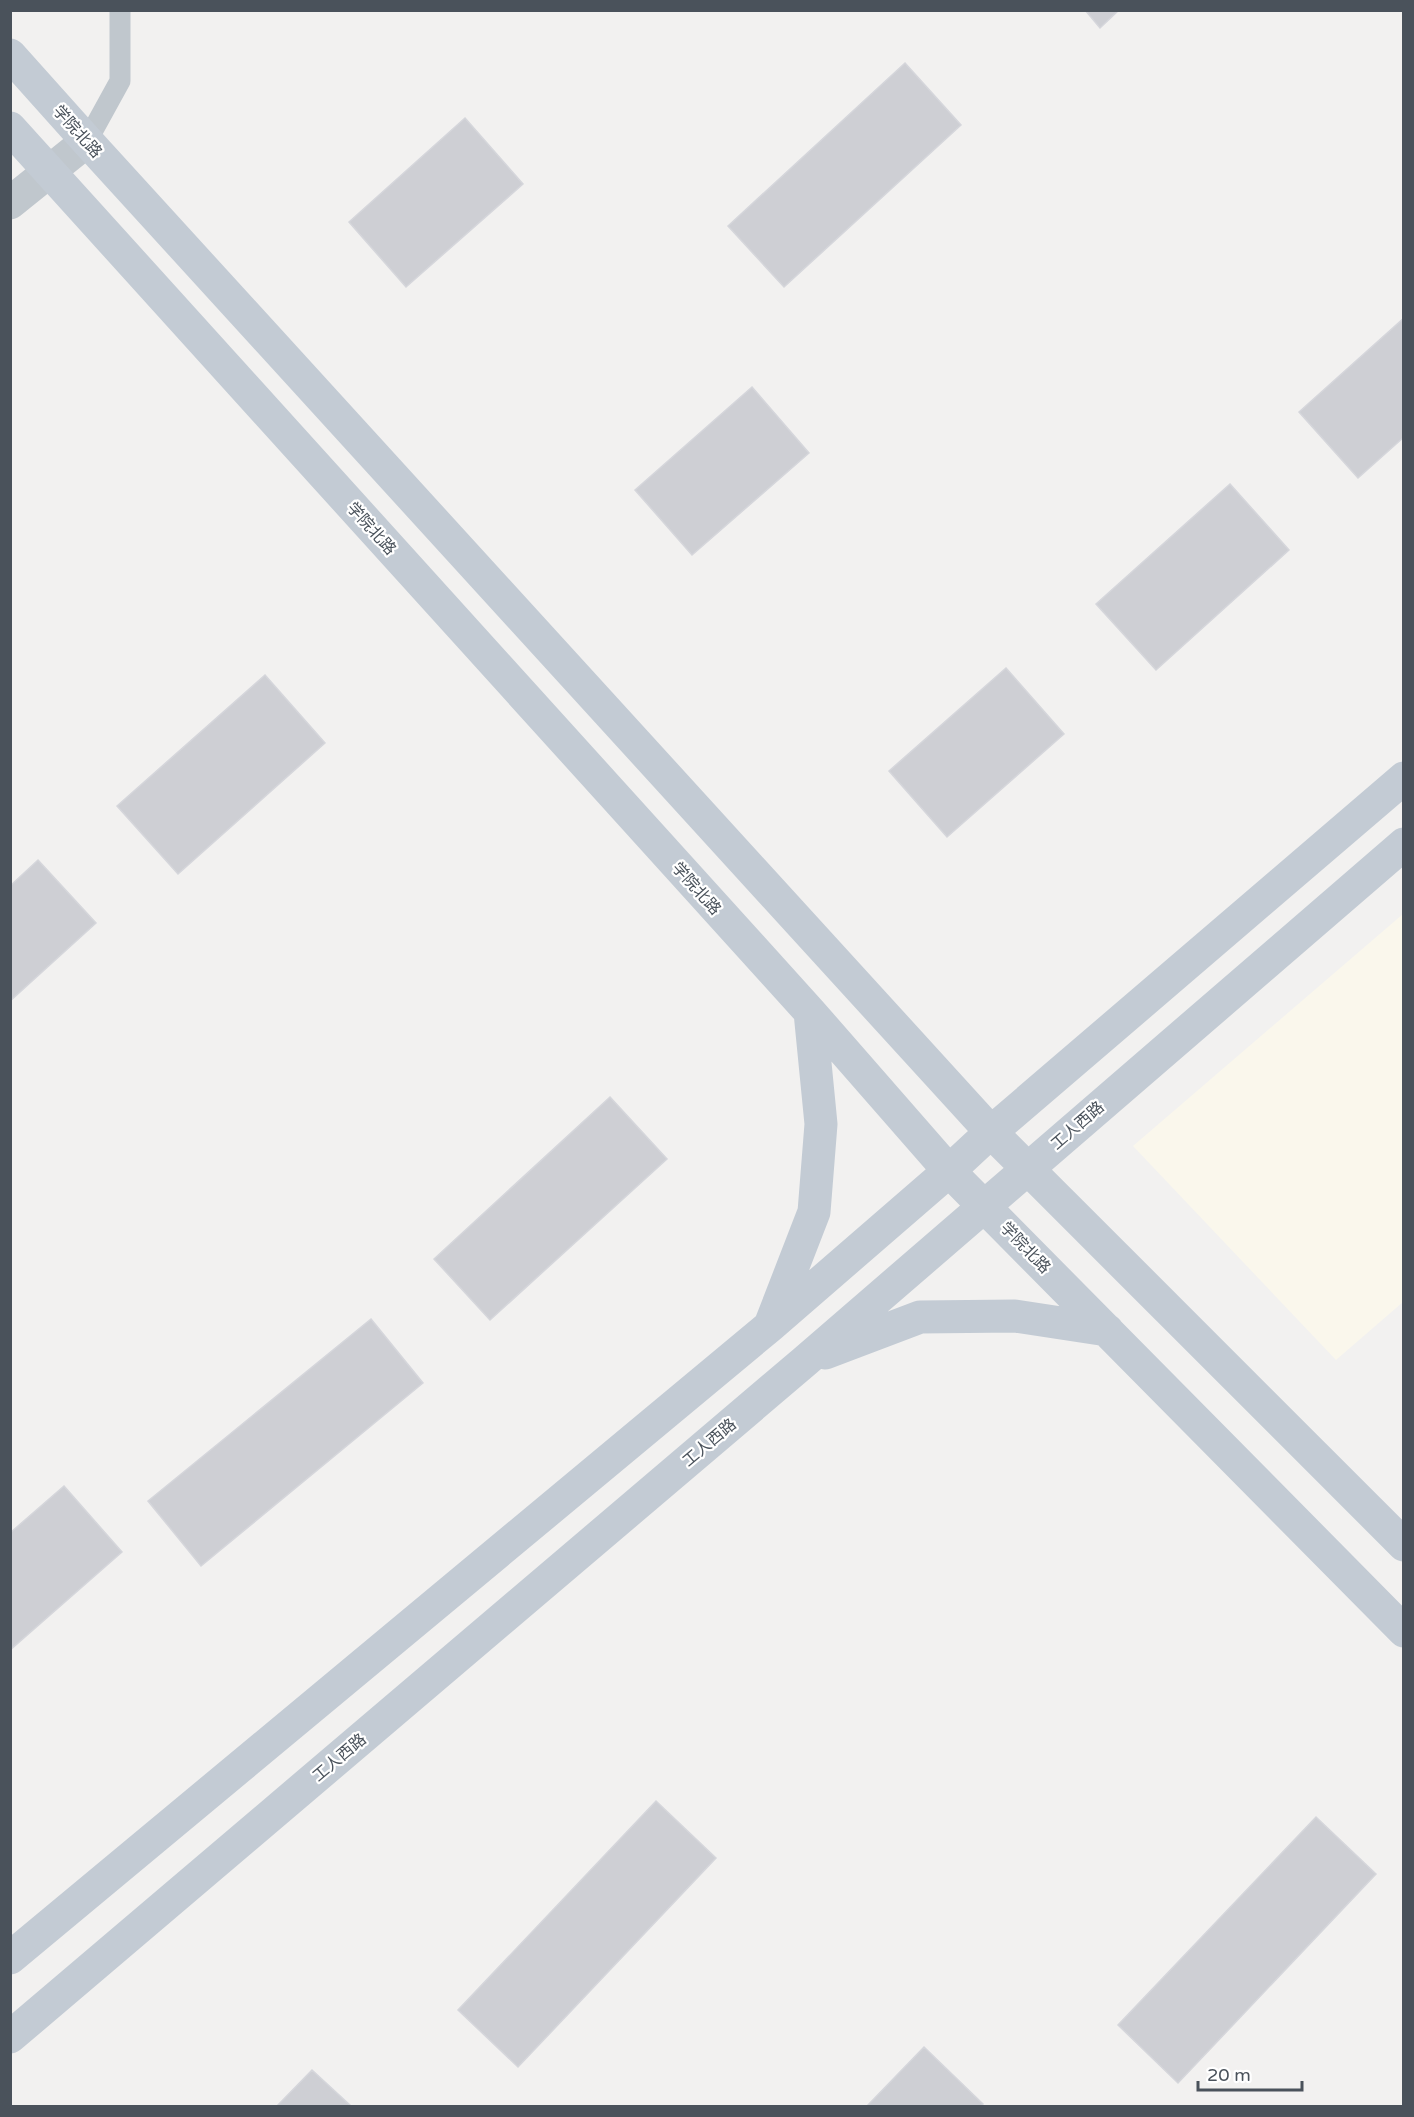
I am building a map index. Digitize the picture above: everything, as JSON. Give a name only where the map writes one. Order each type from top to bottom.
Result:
[{"type":"main road","name":"学院北路","points":[[10,55],[991,1132],[1404,1545]]},
{"type":"main road","name":"学院北路","points":[[10,128],[810,1012],[950,1171],[1404,1631]]},
{"type":"main road","points":[[10,1958],[770,1326],[950,1171],[991,1132],[1404,778]]},
{"type":"main road","name":"工人西路","points":[[10,2037],[804,1362],[1404,844]]},
{"type":"main road","points":[[770,1326],[814,1212],[821,1124],[810,1012]]},
{"type":"main road","points":[[804,1362],[920,1317],[1015,1316],[1107,1330]]},
{"type":"street","points":[[10,203],[87,141]]},
{"type":"lane","points":[[87,141],[120,81],[120,10]]},
{"type":"shaded area","points":[[1403,914],[1403,1302],[1336,1360],[1133,1146]]},
{"type":"building","points":[[1085,10],[1119,10],[1100,28]]},
{"type":"building","points":[[905,63],[961,125],[784,287],[728,226]]},
{"type":"building","points":[[465,118],[523,184],[406,287],[349,222]]},
{"type":"building","points":[[1404,318],[1404,437],[1358,478],[1299,412]]},
{"type":"building","points":[[752,387],[809,453],[692,555],[635,490]]},
{"type":"building","points":[[1230,484],[1289,550],[1156,670],[1096,604]]},
{"type":"building","points":[[1006,668],[1064,734],[947,837],[889,771]]},
{"type":"building","points":[[265,675],[325,743],[178,874],[117,806]]},
{"type":"building","points":[[38,860],[96,923],[10,1001],[10,886]]},
{"type":"building","points":[[610,1097],[667,1159],[490,1320],[434,1259]]},
{"type":"building","points":[[371,1319],[423,1383],[201,1566],[148,1501]]},
{"type":"building","points":[[64,1486],[122,1552],[10,1650],[10,1533]]},
{"type":"building","points":[[656,1801],[716,1858],[518,2067],[458,2010]]},
{"type":"building","points":[[1316,1817],[1376,1874],[1178,2083],[1118,2025]]},
{"type":"building","points":[[924,2047],[983,2104],[981,2106],[867,2106]]},
{"type":"building","points":[[312,2070],[351,2106],[277,2106]]}]
